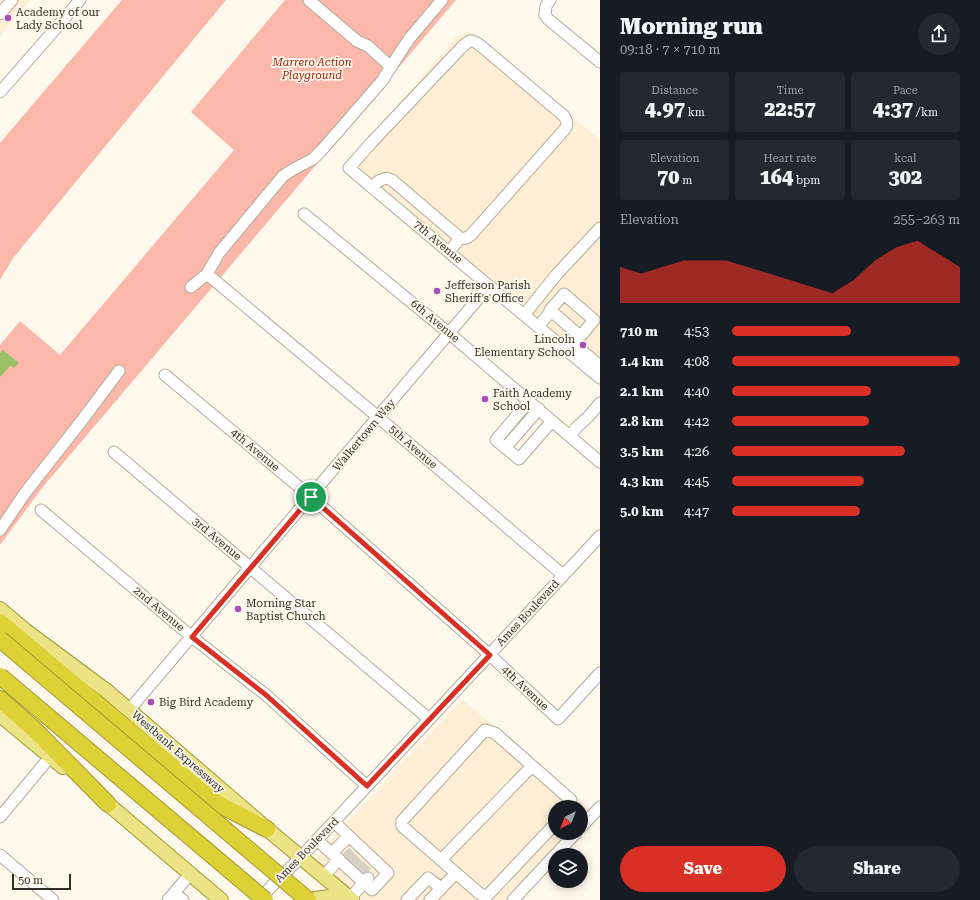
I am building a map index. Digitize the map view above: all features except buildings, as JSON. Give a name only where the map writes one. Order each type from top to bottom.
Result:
[{"type":"highway","points":[[0,622],[194,785],[220,805],[267,829]]},
{"type":"highway","points":[[0,639],[308,900]]},
{"type":"highway","points":[[0,676],[265,900]]},
{"type":"highway","points":[[0,699],[36,731],[108,804]]},
{"type":"main road","name":"Westbank Expressway","points":[[0,609],[26,631],[108,692],[301,858],[351,899]]},
{"type":"main road","points":[[0,715],[108,804],[220,900]]},
{"type":"main road","points":[[313,900],[330,897],[351,899]]},
{"type":"street","points":[[0,14],[12,0]]},
{"type":"street","points":[[0,92],[80,0]]},
{"type":"street","points":[[309,0],[357,41],[368,46],[391,67]]},
{"type":"street","points":[[190,287],[207,274],[219,254],[283,176],[313,159],[321,151],[382,81],[409,40],[442,0]]},
{"type":"street","points":[[550,0],[546,6],[544,15],[600,62]]},
{"type":"street","name":"7th Avenue","points":[[460,238],[468,238],[471,235],[567,125],[567,120],[564,116],[476,42],[471,40],[464,45],[349,168],[538,327],[574,344],[600,378]]},
{"type":"street","points":[[372,187],[378,182],[388,178],[392,180],[460,238],[449,252]]},
{"type":"street","points":[[409,218],[420,205]]},
{"type":"street","name":"6th Avenue","points":[[304,214],[450,334],[600,462]]},
{"type":"street","points":[[524,315],[557,274],[600,228]]},
{"type":"street","name":"5th Avenue","points":[[207,274],[378,417],[563,575]]},
{"type":"street","name":"Walkertown Way","points":[[129,710],[450,334],[489,286]]},
{"type":"street","points":[[538,327],[564,294],[594,320],[574,344]]},
{"type":"street","points":[[551,311],[574,344],[600,366]]},
{"type":"street","points":[[0,530],[25,493],[119,371]]},
{"type":"street","name":"4th Avenue","points":[[165,375],[311,497],[490,655],[558,719],[600,673]]},
{"type":"street","points":[[529,401],[496,440],[505,448],[519,459],[552,421]]},
{"type":"street","points":[[570,436],[600,403]]},
{"type":"street","points":[[505,448],[538,409]]},
{"type":"street","name":"3rd Avenue","points":[[114,452],[429,719]]},
{"type":"street","name":"2nd Avenue","points":[[41,510],[192,637],[266,695],[367,786]]},
{"type":"street","name":"Ames Boulevard","points":[[258,900],[301,858],[600,536]]},
{"type":"street","points":[[548,831],[487,896],[480,894],[402,826],[402,821],[485,730],[495,733],[571,800]]},
{"type":"street","points":[[0,817],[50,756]]},
{"type":"street","points":[[441,860],[532,766]]},
{"type":"street","points":[[588,820],[600,807]]},
{"type":"street","points":[[334,822],[349,836],[358,864],[351,899]]},
{"type":"street","points":[[349,836],[358,864]]},
{"type":"street","points":[[317,840],[358,864]]},
{"type":"street","points":[[562,848],[569,840]]},
{"type":"street","points":[[0,855],[53,900]]},
{"type":"street","points":[[513,900],[548,862]]},
{"type":"street","points":[[324,876],[358,864]]},
{"type":"street","points":[[430,900],[456,873]]},
{"type":"street","points":[[175,898],[190,874]]},
{"type":"street","points":[[407,900],[428,878],[441,888]]},
{"type":"shaded area","name":"Academy of our Lady School","points":[[0,0],[30,0],[0,36]]},
{"type":"shaded area","points":[[471,31],[600,140],[600,374],[349,162],[456,37]]},
{"type":"shaded area","points":[[3,350],[19,363],[14,368],[11,365],[0,377],[0,353]]},
{"type":"shaded area","points":[[462,699],[580,800],[548,800],[548,840],[560,840],[553,848],[548,848],[548,853],[504,900],[364,900],[320,863],[318,858],[319,853]]},
{"type":"green space","points":[[122,0],[226,0],[13,258],[0,280],[0,143]]},
{"type":"green space","name":"Marrero Action Playground","points":[[285,0],[456,0],[42,488],[0,545],[0,345],[20,321],[60,355],[234,150],[191,112]]},
{"type":"tunnel","points":[[346,858],[353,852]]},
{"type":"tunnel","points":[[354,865],[360,859]]},
{"type":"tunnel","points":[[361,872],[367,865]]},
{"type":"place","name":"Academy of our Lady School","points":[[8,18]]},
{"type":"place","name":"Jefferson Parish Sheriff's Office","points":[[437,291]]},
{"type":"place","name":"Lincoln Elementary School","points":[[583,345]]},
{"type":"place","name":"Faith Academy School","points":[[485,399]]},
{"type":"place","name":"Morning Star Baptist Church","points":[[238,609]]},
{"type":"place","name":"Big Bird Academy","points":[[151,702]]},
{"type":"route","points":[[311,497],[490,655],[367,786],[266,695],[192,637],[311,497]]}]
